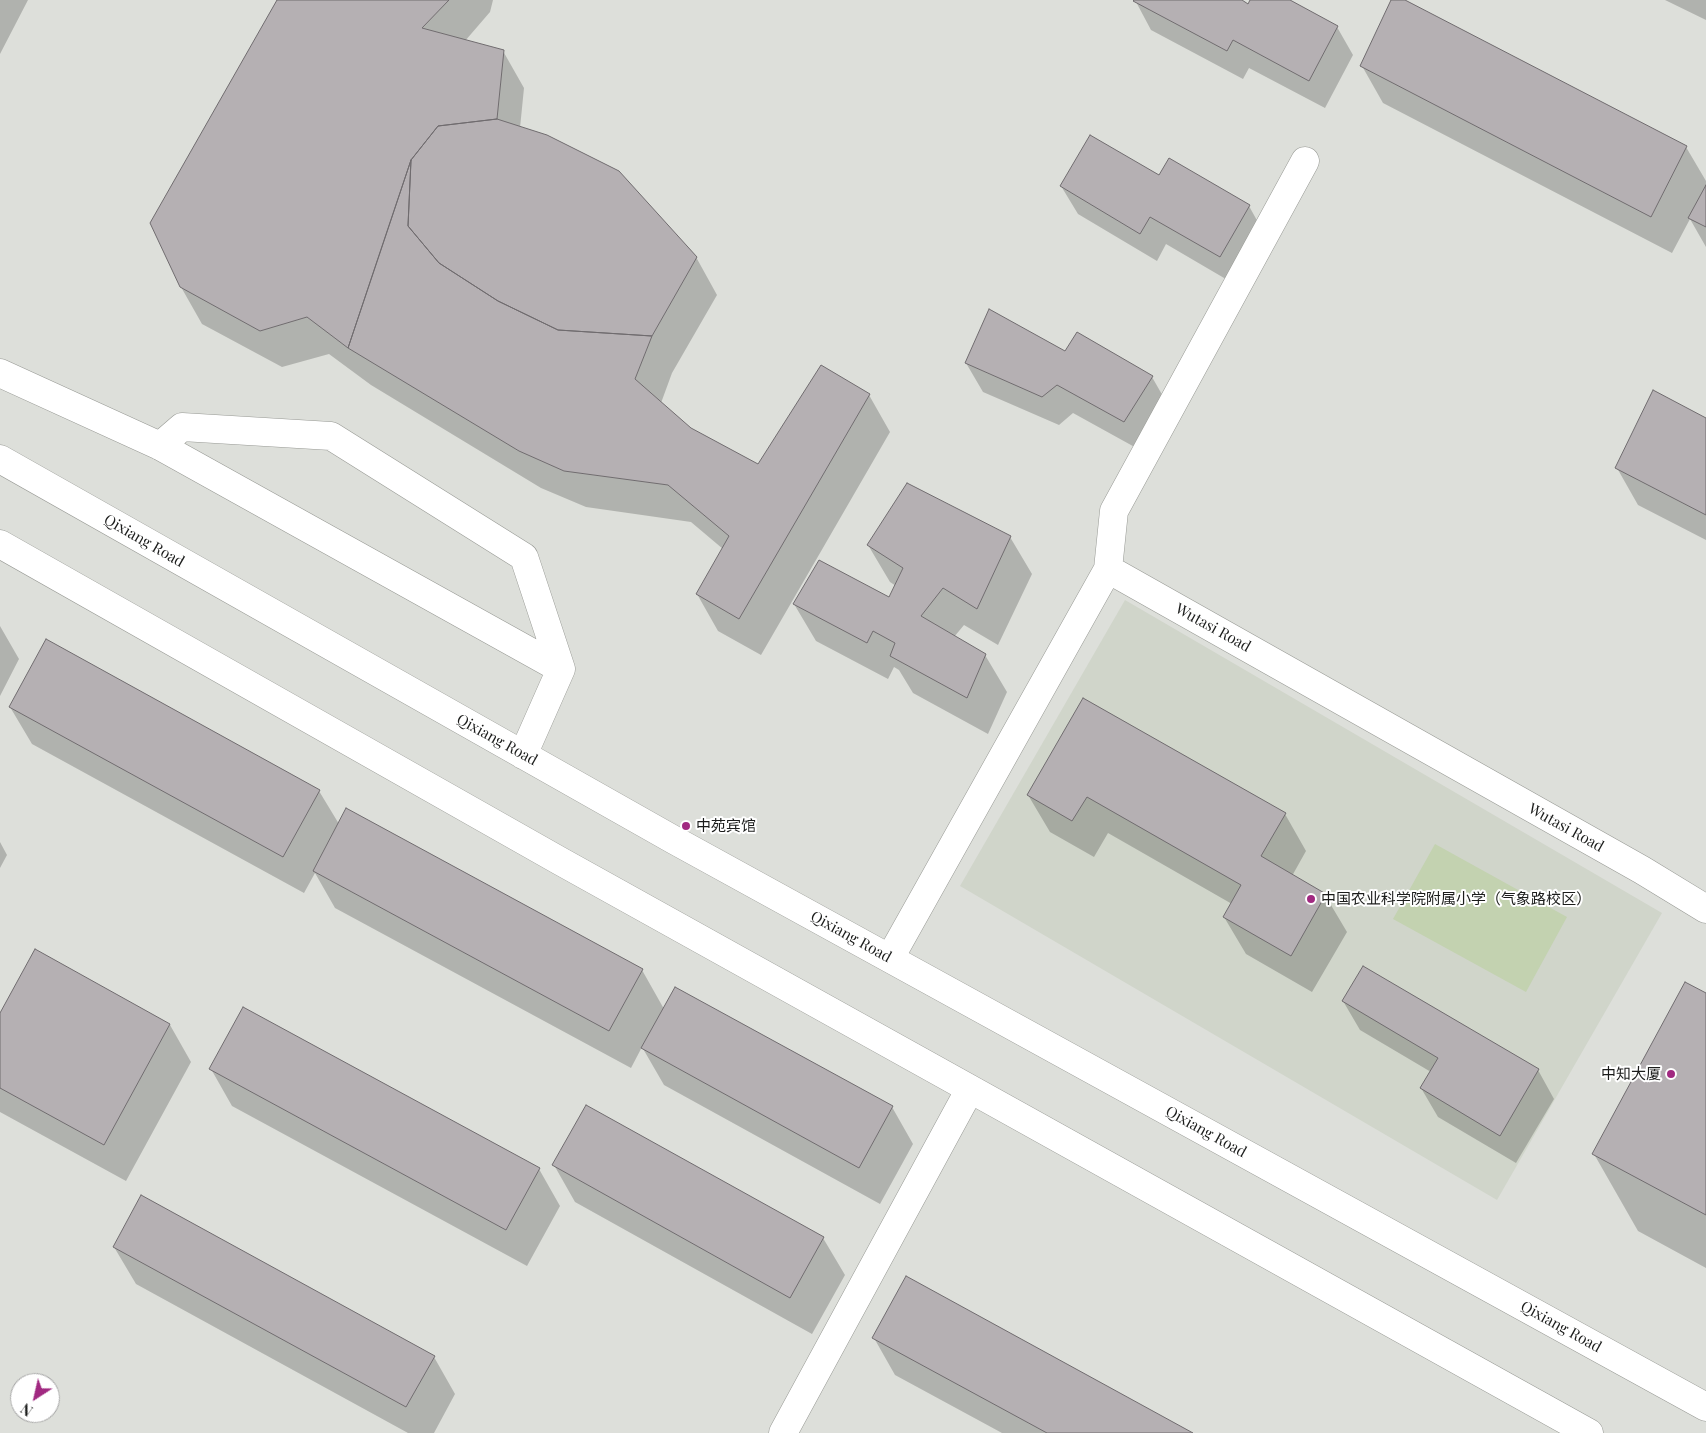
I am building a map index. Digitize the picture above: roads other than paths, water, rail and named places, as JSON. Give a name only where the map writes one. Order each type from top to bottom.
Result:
[{"type":"street","points":[[890,958],[1108,569],[1114,511],[1305,161]]},
{"type":"street","points":[[0,373],[160,446],[560,669]]},
{"type":"street","points":[[160,446],[182,427],[331,436],[524,557],[560,669],[523,755]]},
{"type":"street","name":"Qixiang Road","points":[[0,459],[523,755],[1706,1408]]},
{"type":"street","points":[[0,544],[560,862],[1589,1433]]},
{"type":"street","name":"Wutasi Road","points":[[1108,569],[1642,870],[1706,909]]},
{"type":"street","points":[[783,1433],[970,1089]]},
{"type":"place","name":"中苑宾馆","points":[[686,826]]},
{"type":"place","name":"中国农业科学院附属小学（气象路校区）","points":[[1311,899]]},
{"type":"place","name":"中知大厦","points":[[1671,1074]]}]
